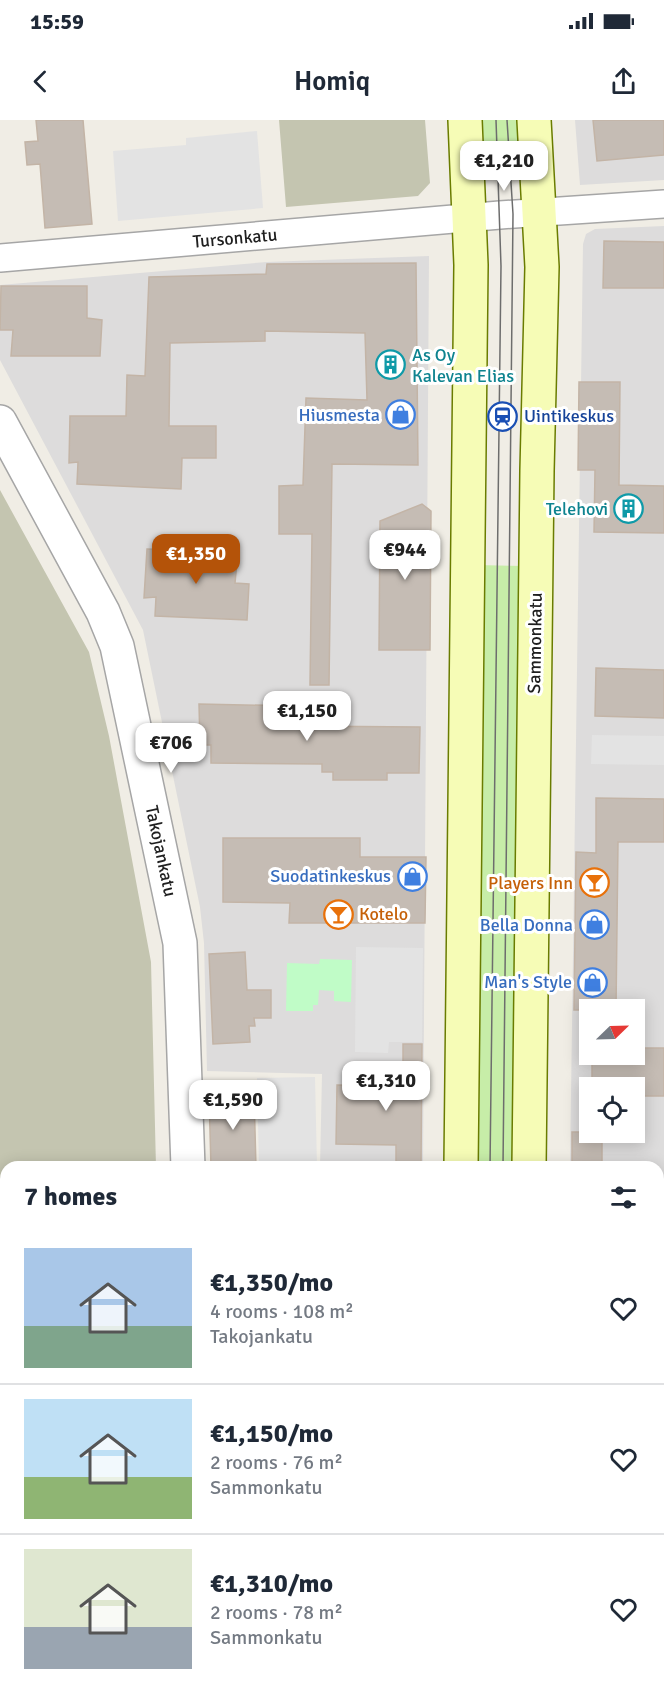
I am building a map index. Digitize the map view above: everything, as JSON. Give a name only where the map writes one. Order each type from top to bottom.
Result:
[{"type":"main road","points":[[461,1161],[470,218],[465,120]]},
{"type":"main road","name":"Sammonkatu","points":[[529,1161],[537,471],[542,267],[534,120]]},
{"type":"street","name":"Tursonkatu","points":[[0,258],[540,212],[664,204]]},
{"type":"street","name":"Takojankatu","points":[[0,422],[103,612],[117,646],[180,944],[188,1161]]},
{"type":"shaded area","points":[[279,120],[425,120],[430,183],[418,196],[286,207]]},
{"type":"shaded area","points":[[575,120],[664,120],[664,180],[580,185]]},
{"type":"shaded area","points":[[257,131],[263,208],[118,221],[113,151],[186,145],[186,138]]},
{"type":"shaded area","points":[[664,226],[664,1161],[570,1161],[583,244],[586,234],[595,229]]},
{"type":"shaded area","points":[[429,256],[423,1161],[320,1161],[322,1074],[207,1071],[204,943],[200,907],[143,630],[0,360],[0,285],[267,262]]},
{"type":"shaded area","points":[[0,490],[89,652],[109,736],[151,962],[156,1161],[0,1161]]},
{"type":"shaded area","points":[[592,735],[664,736],[664,765],[591,764]]},
{"type":"shaded area","points":[[356,947],[423,948],[422,1042],[389,1042],[388,1053],[355,1052]]},
{"type":"shaded area","points":[[315,1077],[317,1161],[259,1161],[257,1078]]},
{"type":"green space","points":[[480,120],[522,120],[525,156],[483,158]]},
{"type":"green space","points":[[476,565],[527,566],[520,1161],[476,1161]]},
{"type":"green space","points":[[320,959],[352,960],[351,1002],[334,1001],[334,991],[319,990],[318,1005],[313,1005],[313,1011],[286,1011],[287,963],[319,964]]},
{"type":"building","points":[[36,120],[83,120],[92,224],[45,228],[40,164],[27,165],[25,142],[38,141]]},
{"type":"building","points":[[593,120],[664,120],[664,155],[597,161]]},
{"type":"building","points":[[604,241],[664,242],[664,288],[603,288]]},
{"type":"building","points":[[416,263],[418,465],[332,464],[329,685],[310,685],[312,534],[279,534],[279,486],[303,485],[306,398],[367,400],[365,333],[265,331],[265,341],[170,343],[169,426],[216,426],[216,458],[182,458],[181,489],[77,484],[78,462],[69,463],[70,416],[126,416],[127,375],[145,376],[149,277],[266,274],[267,264]]},
{"type":"building","points":[[1,286],[87,286],[87,318],[102,320],[100,356],[11,356],[13,330],[0,330]]},
{"type":"building","points":[[579,382],[620,382],[619,485],[664,486],[664,533],[594,532],[595,470],[578,470]]},
{"type":"building","points":[[422,504],[431,511],[430,650],[379,650],[380,521]]},
{"type":"building","points":[[147,549],[238,552],[235,583],[249,584],[247,620],[155,616],[156,597],[144,598]]},
{"type":"building","points":[[596,668],[664,670],[664,718],[595,716]]},
{"type":"building","points":[[199,704],[297,706],[297,726],[420,727],[419,773],[387,773],[387,780],[333,780],[333,772],[322,772],[322,764],[211,763],[211,745],[200,745]]},
{"type":"building","points":[[596,798],[664,799],[664,842],[618,842],[616,999],[579,999],[579,1010],[574,1010],[576,852],[596,853]]},
{"type":"building","points":[[223,838],[360,838],[360,857],[426,857],[425,923],[289,923],[290,903],[223,902]]},
{"type":"building","points":[[245,952],[247,990],[271,990],[271,1018],[254,1018],[255,1026],[249,1026],[250,1042],[213,1044],[209,954]]},
{"type":"building","points":[[403,1044],[422,1044],[421,1161],[396,1161],[396,1145],[336,1144],[337,1085],[403,1086]]},
{"type":"building","points":[[645,1048],[664,1048],[664,1096],[645,1096],[645,1077],[592,1077],[592,1065],[645,1065]]},
{"type":"building","points":[[254,1094],[256,1161],[211,1161],[209,1095]]},
{"type":"building","points":[[572,1132],[579,1132],[579,1143],[602,1143],[602,1161],[572,1161]]},
{"type":"tram line","points":[[490,1161],[501,266],[496,120]]},
{"type":"tram line","points":[[503,1161],[513,214],[507,120]]},
{"type":"place","name":"As Oy Kalevan Elias","points":[[391,365]]},
{"type":"place","name":"Hiusmesta","points":[[401,415]]},
{"type":"place","name":"Uintikeskus","points":[[503,416]]},
{"type":"place","name":"Telehovi","points":[[629,509]]},
{"type":"place","name":"Suodatinkeskus","points":[[412,876]]},
{"type":"place","name":"Players Inn","points":[[594,883]]},
{"type":"place","name":"Kotelo","points":[[338,914]]},
{"type":"place","name":"Bella Donna","points":[[594,925]]},
{"type":"place","name":"Man's Style","points":[[593,982]]}]
